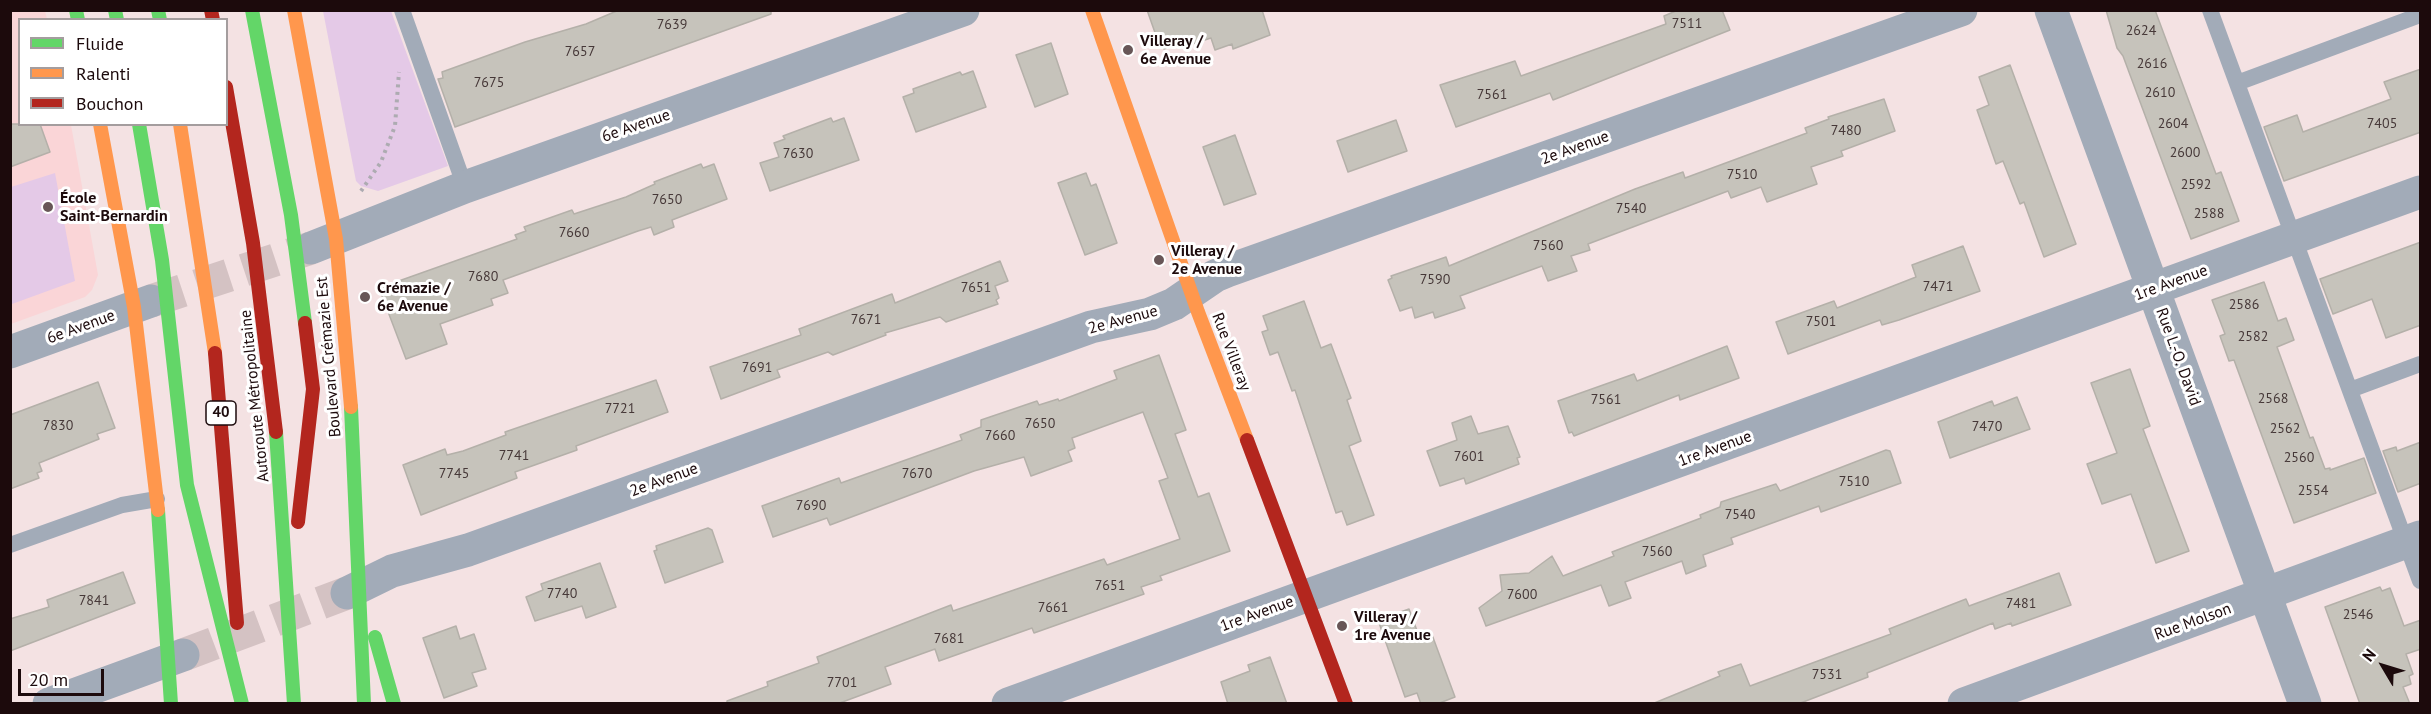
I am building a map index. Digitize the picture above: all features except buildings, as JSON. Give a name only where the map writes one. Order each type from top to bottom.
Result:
[{"type":"main road","points":[[252,10],[291,215],[313,389],[289,601]]},
{"type":"main road","name":"Boulevard Crémazie Est","points":[[294,10],[323,244],[353,432],[354,589],[364,704]]},
{"type":"main road","name":"Rue Villeray","points":[[1092,10],[1192,294],[1346,704]]},
{"type":"main road","name":"Autoroute Métropolitaine","points":[[228,99],[262,304],[283,512],[294,704]]},
{"type":"main road","points":[[100,126],[143,304],[157,499],[176,657],[171,704]]},
{"type":"main road","points":[[139,126],[162,260],[188,485],[242,704]]},
{"type":"main road","name":"40","points":[[180,126],[203,265],[219,387],[242,704]]},
{"type":"main road","points":[[354,589],[394,704]]},
{"type":"street","name":"6e Avenue","points":[[323,244],[465,187],[963,10]]},
{"type":"street","name":"2e Avenue","points":[[354,589],[392,571],[479,546],[1091,327],[1150,314],[1192,294],[1215,276],[1227,271],[1961,10]]},
{"type":"street","name":"Rue L.-O. David","points":[[2051,10],[2305,704]]},
{"type":"street","name":"1re Avenue","points":[[1008,704],[2421,192]]},
{"type":"street","name":"6e Avenue","points":[[10,352],[143,304]]},
{"type":"street","name":"Rue Molson","points":[[1964,704],[2265,596],[2413,539]]},
{"type":"street","points":[[49,704],[176,657]]},
{"type":"lane","points":[[2210,10],[2350,390],[2413,539],[2421,581]]},
{"type":"lane","points":[[407,12],[465,187]]},
{"type":"lane","points":[[2237,83],[2421,15]]},
{"type":"lane","points":[[2350,390],[2421,364]]},
{"type":"lane","points":[[10,545],[122,505],[157,499]]},
{"type":"path","points":[[362,191],[381,162],[395,126],[399,70]]},
{"type":"shaded area","name":"École Saint-Bernardin","points":[[11,11],[45,11],[47,18],[18,18],[18,126],[71,126],[98,275],[92,290],[85,297],[11,324]]},
{"type":"shaded area","points":[[323,11],[391,11],[448,166],[378,191],[361,186],[356,181]]},
{"type":"shaded area","points":[[55,173],[75,281],[12,304],[11,187]]},
{"type":"tunnel","points":[[151,301],[311,248]]},
{"type":"tunnel","points":[[183,655],[347,593]]},
{"type":"traffic: fast","points":[[76,10],[78,18]]},
{"type":"traffic: fast","points":[[115,10],[117,18]]},
{"type":"traffic: fast","points":[[158,10],[160,18]]},
{"type":"traffic: fast","points":[[252,10],[291,215],[305,323]]},
{"type":"traffic: fast","points":[[139,126],[162,260],[187,485],[242,704]]},
{"type":"traffic: fast","points":[[351,407],[364,704]]},
{"type":"traffic: fast","points":[[276,432],[294,704]]},
{"type":"traffic: fast","points":[[158,510],[171,704]]},
{"type":"traffic: fast","points":[[375,637],[394,704]]},
{"type":"traffic: slow","points":[[294,10],[336,239],[351,407]]},
{"type":"traffic: slow","points":[[1092,10],[1198,312],[1247,440]]},
{"type":"traffic: slow","points":[[100,126],[134,307],[158,510]]},
{"type":"traffic: slow","points":[[180,126],[215,353]]},
{"type":"traffic: jam","points":[[211,10],[213,18]]},
{"type":"traffic: jam","points":[[228,99],[253,243],[276,432]]},
{"type":"traffic: jam","points":[[298,522],[313,389],[305,323]]},
{"type":"traffic: jam","points":[[215,353],[237,623]]},
{"type":"traffic: jam","points":[[1247,440],[1346,704]]},
{"type":"place","name":"Villeray / 6e Avenue","points":[[1128,50]]},
{"type":"place","name":"École Saint-Bernardin","points":[[48,207]]},
{"type":"place","name":"Villeray / 2e Avenue","points":[[1159,260]]},
{"type":"place","name":"Crémazie / 6e Avenue","points":[[365,297]]},
{"type":"place","name":"Villeray / 1re Avenue","points":[[1342,626]]}]
